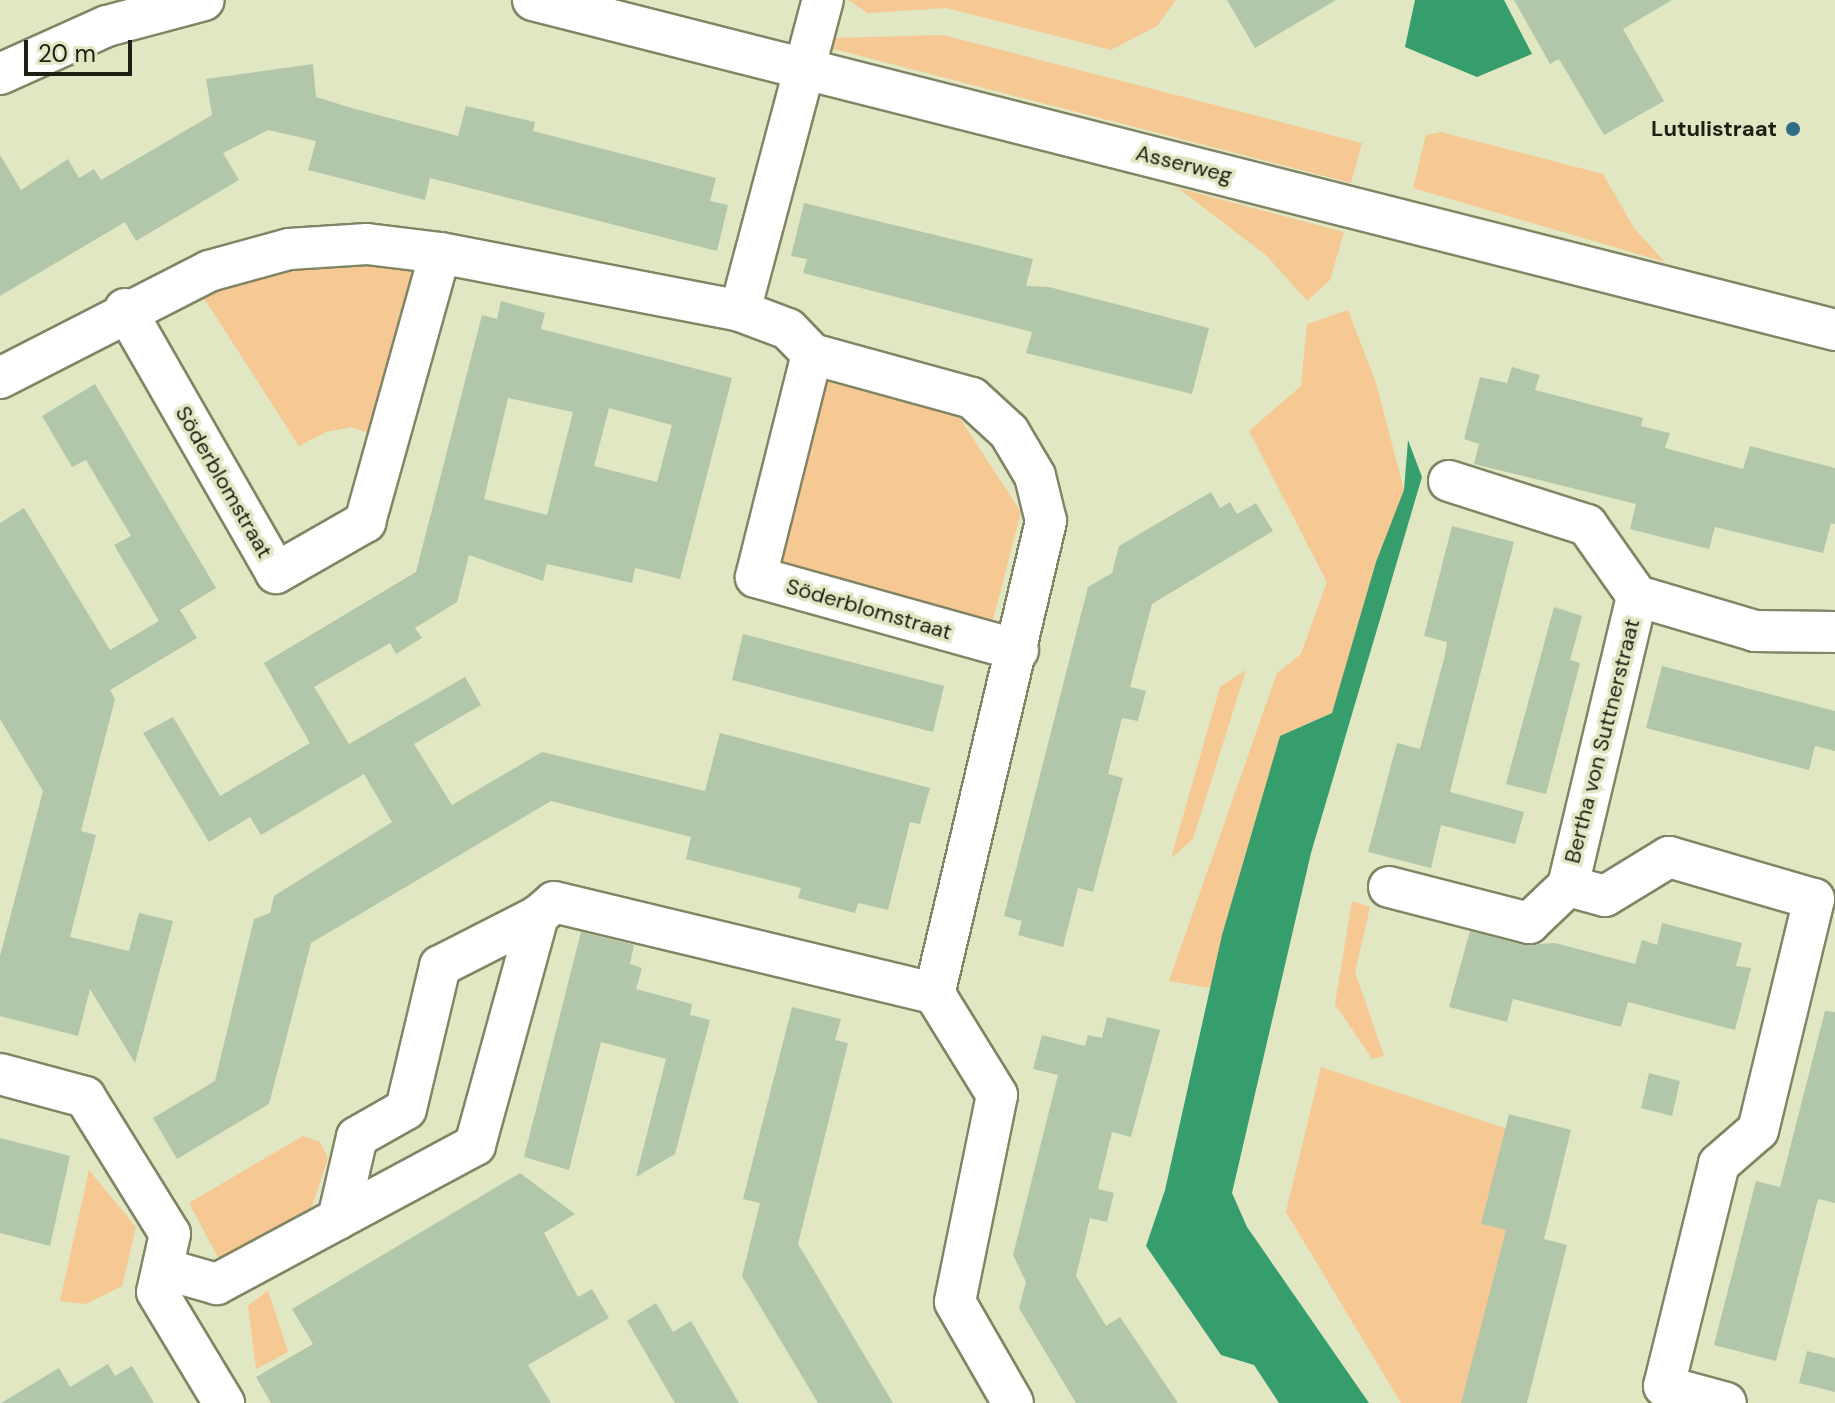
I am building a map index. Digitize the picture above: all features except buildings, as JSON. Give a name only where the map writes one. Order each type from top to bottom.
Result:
[{"type":"street","points":[[0,74],[107,26],[204,0]]},
{"type":"street","name":"Asserweg","points":[[533,0],[1835,330]]},
{"type":"street","points":[[740,311],[823,0]]},
{"type":"street","points":[[0,378],[125,309],[209,271],[289,249],[367,244],[440,253],[740,311],[788,329],[812,354],[972,398],[1009,432],[1035,476],[1046,521],[1018,650],[934,993]]},
{"type":"street","name":"Söderblomstraat","points":[[125,309],[276,573],[365,522],[440,253]]},
{"type":"street","name":"Söderblomstraat","points":[[812,354],[756,577],[1018,650]]},
{"type":"street","name":"Bertha von Suttnerstraat","points":[[1449,481],[1587,525],[1637,596],[1755,631],[1835,632]]},
{"type":"street","name":"Bertha von Suttnerstraat","points":[[1389,887],[1529,923],[1568,886],[1637,596]]},
{"type":"street","name":"Bertha von Suttnerstraat","points":[[1568,886],[1605,896],[1669,857],[1814,899],[1758,1130],[1719,1164],[1678,1394]]},
{"type":"street","points":[[338,1219],[357,1137],[406,1109],[440,966],[538,916],[554,902],[934,993],[997,1095],[955,1302],[1013,1403]]},
{"type":"street","points":[[164,1269],[217,1284],[475,1145],[538,916]]},
{"type":"street","points":[[0,1074],[85,1097],[170,1234],[157,1292],[224,1403]]},
{"type":"street","points":[[1678,1394],[1726,1403]]},
{"type":"shaded area","points":[[848,0],[1176,0],[1157,26],[1111,50],[946,8],[868,13]]},
{"type":"shaded area","points":[[1415,0],[1504,0],[1532,54],[1477,77],[1405,47]]},
{"type":"shaded area","points":[[943,35],[1362,143],[1351,183],[830,48],[833,38]]},
{"type":"shaded area","points":[[1441,132],[1603,174],[1634,228],[1665,262],[1413,188],[1426,135]]},
{"type":"shaded area","points":[[1178,188],[1344,232],[1330,280],[1307,301],[1267,256]]},
{"type":"shaded area","points":[[307,263],[420,264],[375,435],[351,427],[326,432],[299,446],[200,292]]},
{"type":"shaded area","points":[[1348,310],[1376,383],[1404,490],[1332,713],[1280,736],[1210,988],[1169,981],[1277,673],[1301,654],[1327,582],[1249,431],[1301,386],[1307,324]]},
{"type":"shaded area","points":[[819,376],[957,414],[1021,512],[989,635],[761,570]]},
{"type":"shaded area","points":[[1408,440],[1422,477],[1311,853],[1232,1193],[1247,1227],[1369,1403],[1279,1403],[1254,1365],[1221,1355],[1146,1246],[1165,1190],[1222,935],[1280,736],[1332,713],[1376,562],[1404,490]]},
{"type":"shaded area","points":[[1246,670],[1193,839],[1171,858],[1220,687]]},
{"type":"shaded area","points":[[1352,901],[1370,907],[1355,972],[1384,1056],[1372,1059],[1335,1004]]},
{"type":"shaded area","points":[[1321,1067],[1511,1130],[1517,1232],[1474,1403],[1401,1403],[1286,1212]]},
{"type":"shaded area","points":[[303,1136],[320,1142],[328,1158],[309,1215],[222,1265],[189,1203]]},
{"type":"shaded area","points":[[89,1170],[136,1227],[122,1286],[86,1304],[60,1301]]},
{"type":"shaded area","points":[[268,1290],[288,1352],[256,1369],[248,1306]]},
{"type":"place","name":"Lutulistraat","points":[[1793,129]]}]
